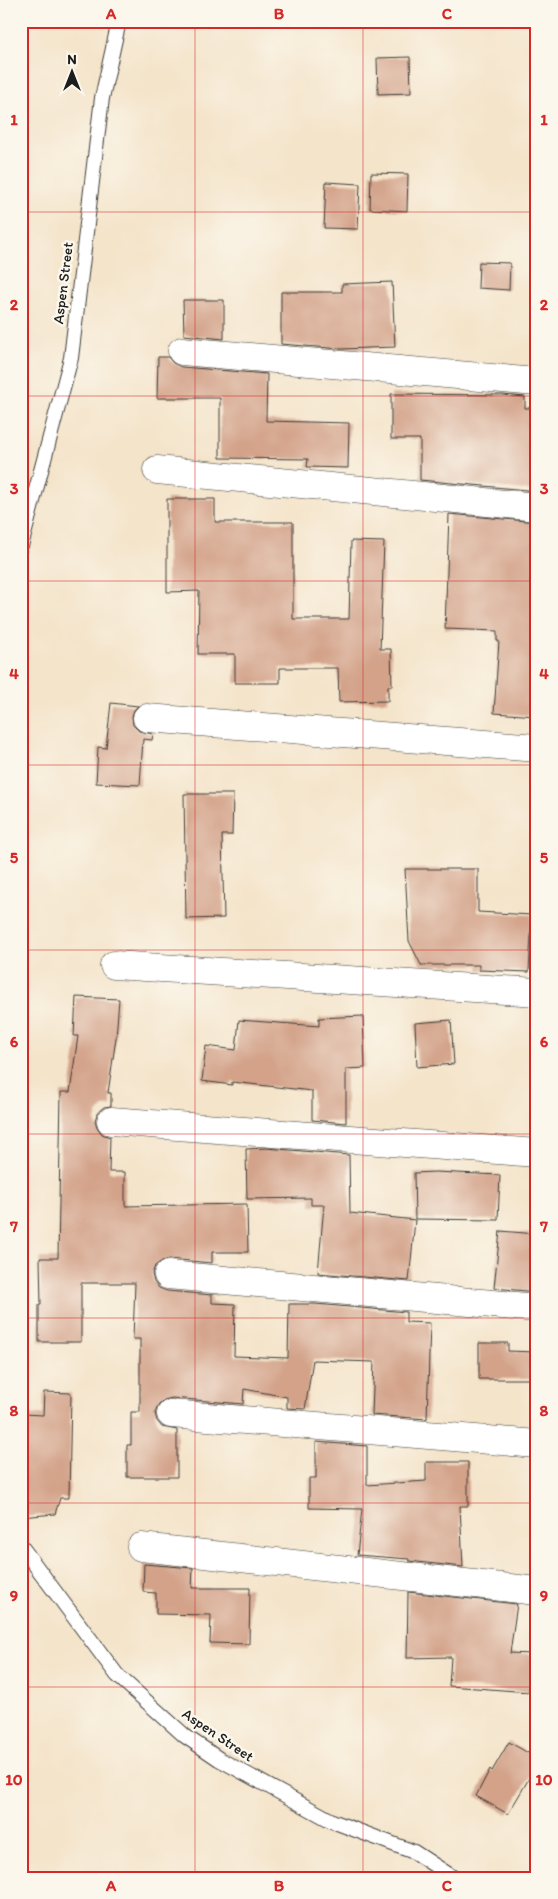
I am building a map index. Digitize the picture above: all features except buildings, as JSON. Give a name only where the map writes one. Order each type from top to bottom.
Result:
[{"type":"street","points":[[182,351],[537,382]]},
{"type":"street","points":[[157,470],[537,507]]},
{"type":"street","points":[[147,718],[537,748]]},
{"type":"street","points":[[114,965],[537,992]]},
{"type":"street","points":[[111,1121],[537,1153]]},
{"type":"street","points":[[168,1275],[537,1308]]},
{"type":"street","points":[[170,1414],[537,1444]]},
{"type":"street","points":[[141,1546],[537,1591]]},
{"type":"lane","name":"Aspen Street","points":[[21,546],[71,358],[102,98],[119,21]]},
{"type":"lane","name":"Aspen Street","points":[[21,1546],[118,1675],[185,1736],[219,1759],[332,1821],[414,1852],[454,1878]]}]
